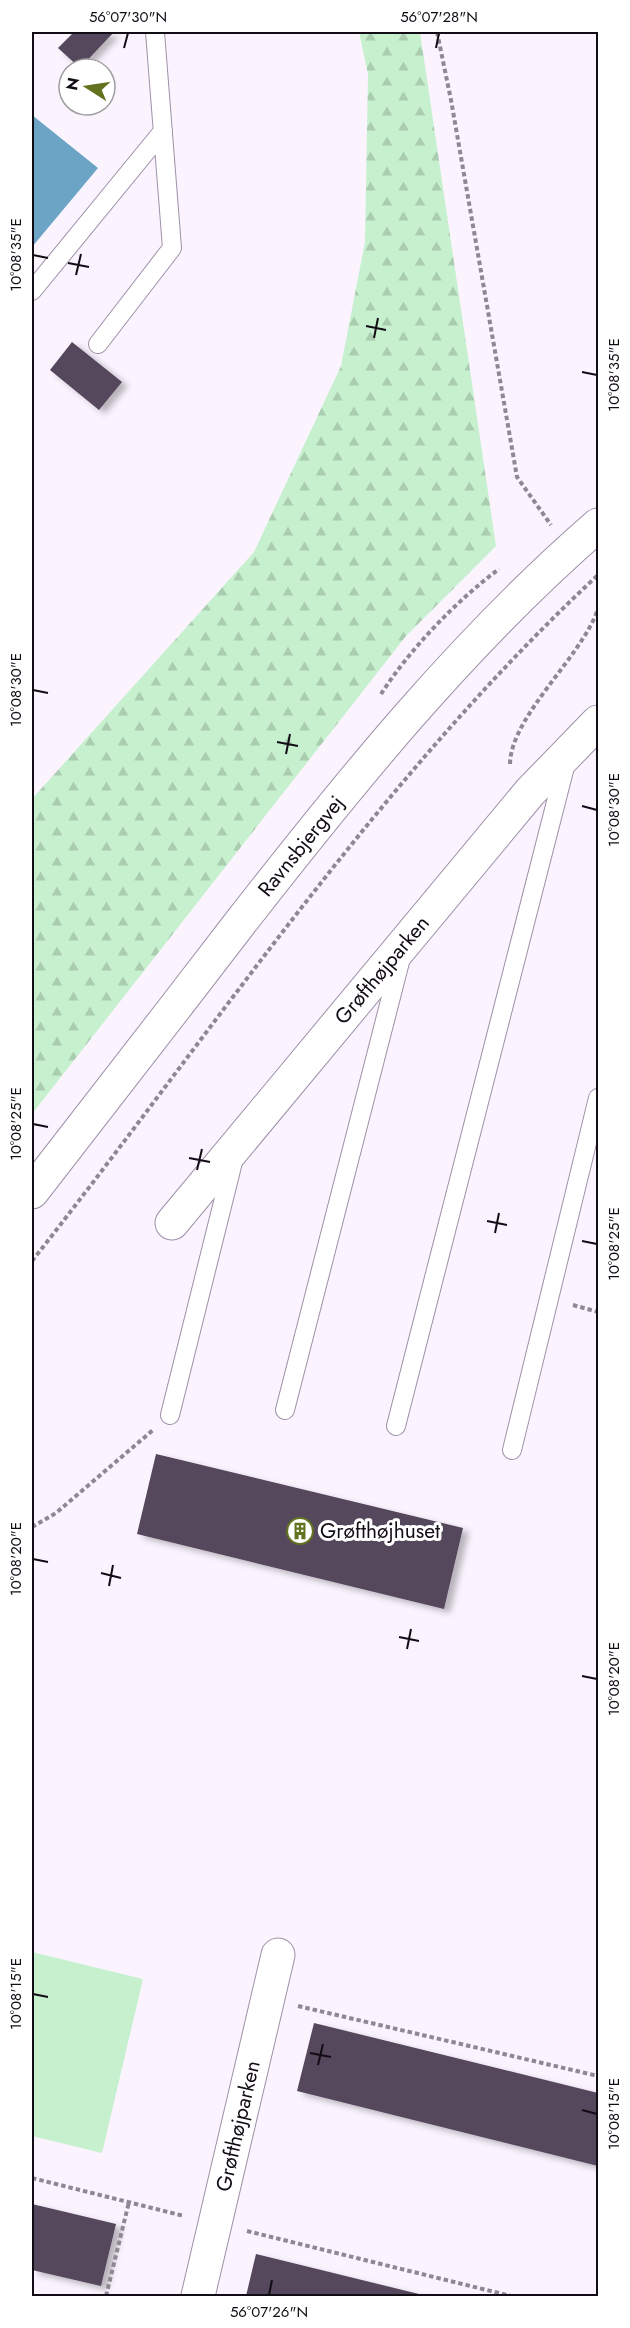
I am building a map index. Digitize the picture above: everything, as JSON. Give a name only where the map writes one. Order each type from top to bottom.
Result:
[{"type":"street","name":"Ravnsbjergvej","points":[[32,1192],[352,782],[447,671],[598,525]]},
{"type":"street","name":"Grøfthøjparken","points":[[172,1223],[530,792],[598,722]]},
{"type":"street","name":"Grøfthøjparken","points":[[198,2296],[278,1955]]},
{"type":"lane","points":[[98,344],[172,248],[155,32]]},
{"type":"lane","points":[[32,291],[163,131]]},
{"type":"lane","points":[[396,1426],[569,752]]},
{"type":"lane","points":[[285,1410],[405,941]]},
{"type":"lane","points":[[512,1450],[598,1098]]},
{"type":"lane","points":[[170,1415],[238,1142]]},
{"type":"path","points":[[437,32],[517,477],[552,527],[571,549]]},
{"type":"path","points":[[32,1261],[408,773],[528,645],[598,576]]},
{"type":"path","points":[[399,666],[476,585]]},
{"type":"path","points":[[530,792],[510,771],[510,754],[518,732],[586,636],[598,609]]},
{"type":"path","points":[[32,1527],[56,1513],[170,1415]]},
{"type":"path","points":[[268,1998],[598,2076]]},
{"type":"path","points":[[32,2178],[511,2296]]},
{"type":"path","points":[[106,2296],[129,2202]]},
{"type":"green space","points":[[359,32],[420,32],[496,546],[406,636],[32,1114],[32,799],[254,552],[341,366],[365,242],[368,74]]},
{"type":"green space","points":[[32,1952],[143,1979],[102,2153],[32,2136]]},
{"type":"water","points":[[32,115],[98,168],[32,247]]},
{"type":"building","points":[[74,32],[114,32],[90,57],[68,57],[58,48]]},
{"type":"building","points":[[72,342],[122,382],[99,410],[50,370]]},
{"type":"building","name":"Grøfthøjhuset","points":[[156,1454],[463,1528],[444,1609],[137,1534]]},
{"type":"building","points":[[314,2023],[598,2093],[598,2166],[297,2091]]},
{"type":"building","points":[[32,2204],[116,2224],[101,2286],[32,2270]]},
{"type":"building","points":[[256,2254],[427,2296],[246,2296]]},
{"type":"place","name":"Grøfthøjhuset","points":[[300,1531]]}]
